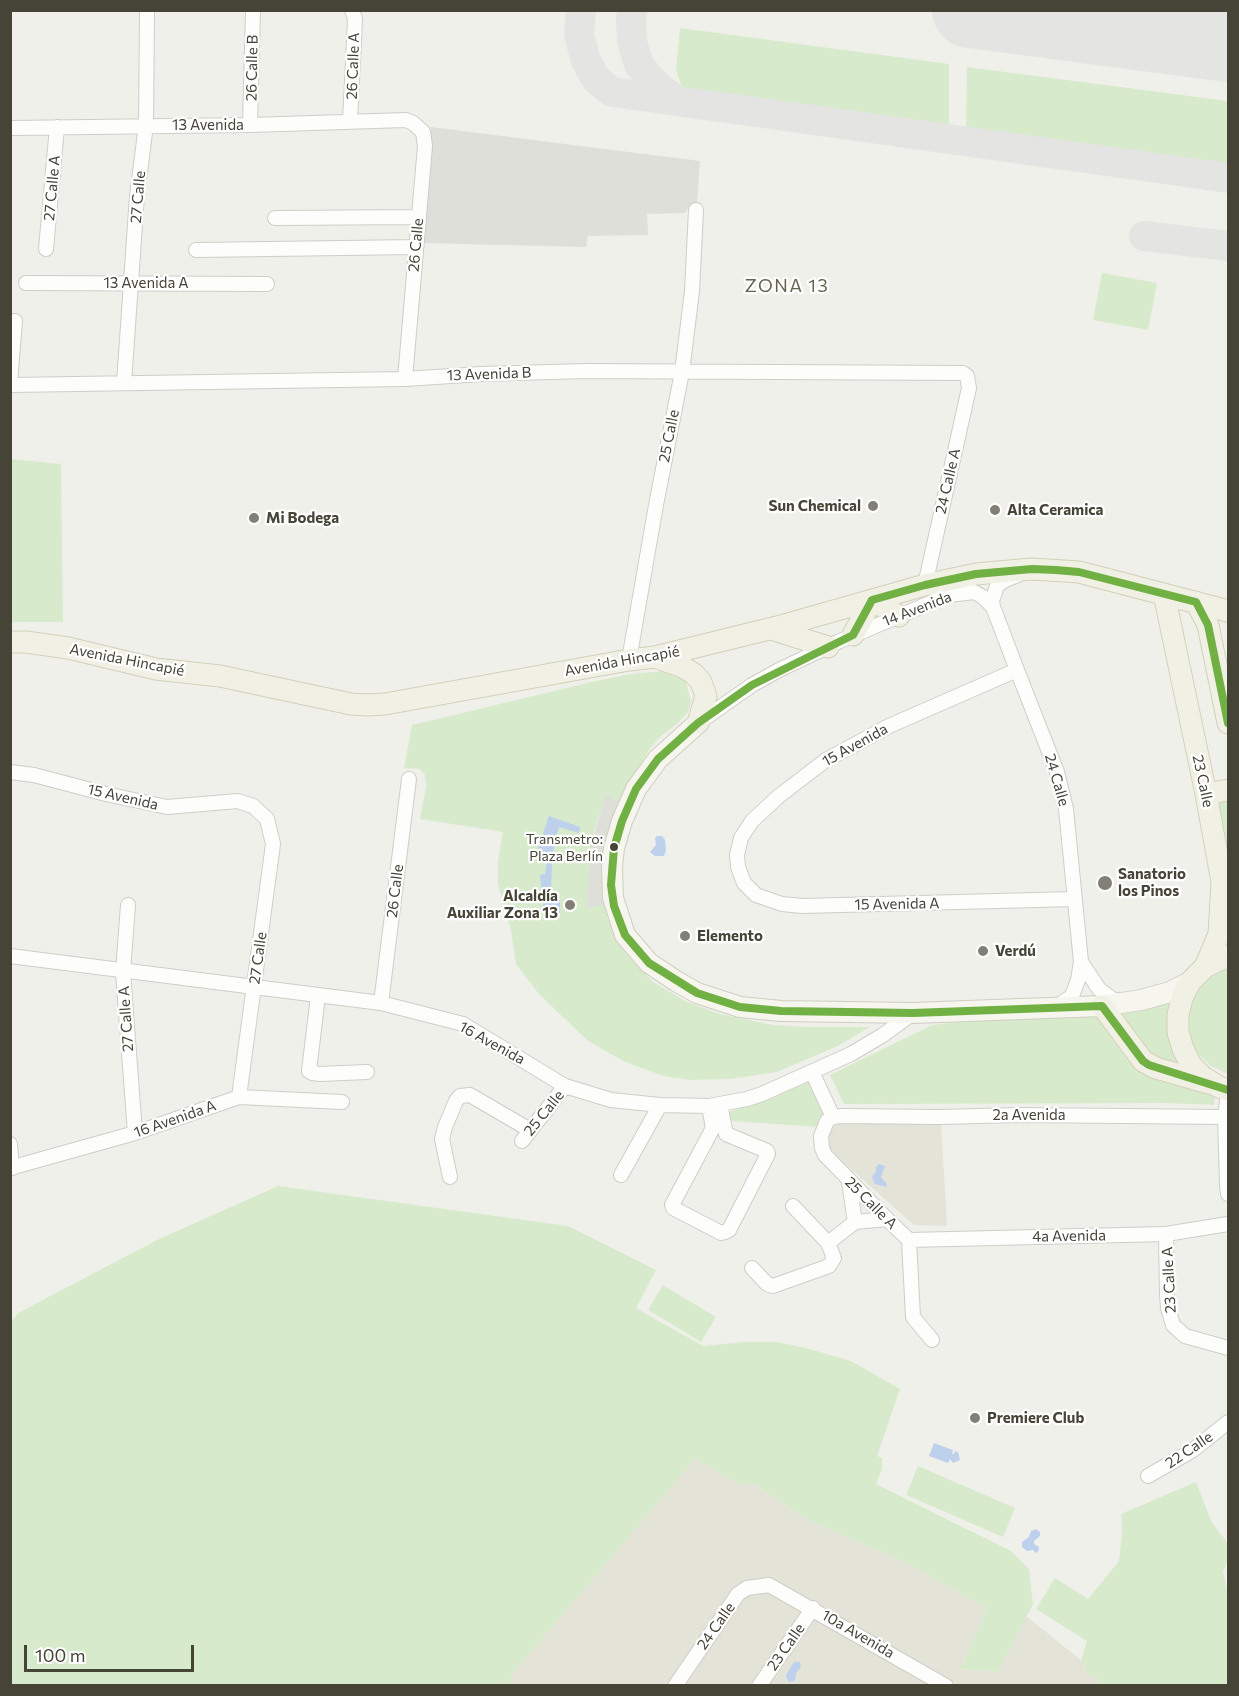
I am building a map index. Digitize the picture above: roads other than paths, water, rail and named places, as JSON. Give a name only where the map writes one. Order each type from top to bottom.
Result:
[{"type":"main road","name":"Avenida Hincapié","points":[[10,642],[68,648],[156,669],[220,676],[351,704],[366,705],[385,704],[655,657],[771,629],[925,585],[976,574],[1032,569],[1079,572],[1228,612]]},
{"type":"main road","name":"23 Calle","points":[[1164,594],[1222,882],[1219,934],[1198,975],[1182,998],[1178,1015],[1178,1032],[1191,1065],[1226,1101]]},
{"type":"main road","points":[[853,635],[872,600],[899,616]]},
{"type":"main road","points":[[1196,602],[1205,616],[1210,633],[1228,723]]},
{"type":"main road","points":[[1210,633],[1218,620],[1228,612]]},
{"type":"main road","points":[[771,629],[828,647]]},
{"type":"main road","points":[[655,657],[683,668],[694,674],[701,682],[706,696],[698,723]]},
{"type":"main road","points":[[1206,794],[1228,790]]},
{"type":"main road","points":[[1198,975],[1228,956]]},
{"type":"main road","points":[[1102,1006],[1143,1061],[1226,1101]]},
{"type":"street","name":"27 Calle","points":[[124,383],[137,196],[146,125],[147,10]]},
{"type":"street","name":"26 Calle B","points":[[250,125],[253,10]]},
{"type":"street","name":"26 Calle A","points":[[351,122],[354,19],[352,10]]},
{"type":"street","name":"13 Avenida","points":[[10,128],[250,125],[406,120]]},
{"type":"street","name":"26 Calle","points":[[405,379],[424,139],[419,127],[406,120]]},
{"type":"street","name":"27 Calle A","points":[[46,249],[57,127]]},
{"type":"street","name":"25 Calle","points":[[629,660],[682,372],[692,291],[696,210]]},
{"type":"street","points":[[275,218],[418,217]]},
{"type":"street","points":[[196,250],[416,248]]},
{"type":"street","name":"13 Avenida A","points":[[26,283],[267,284]]},
{"type":"street","points":[[10,384],[15,321]]},
{"type":"street","name":"13 Avenida B","points":[[10,384],[405,379],[586,371],[956,372],[967,376]]},
{"type":"street","name":"24 Calle A","points":[[925,585],[969,388],[967,376]]},
{"type":"street","points":[[993,607],[992,600],[998,586],[1005,580],[1032,569]]},
{"type":"street","name":"14 Avenida","points":[[913,1013],[781,1011],[740,1007],[698,993],[649,963],[626,935],[614,906],[611,885],[614,848],[626,809],[636,789],[658,759],[698,723],[752,685],[853,635],[949,596],[974,592],[993,607]]},
{"type":"street","name":"24 Calle","points":[[993,607],[1062,790],[1066,808],[1081,962],[1072,996],[1051,1009]]},
{"type":"street","name":"15 Avenida","points":[[738,867],[737,855],[741,838],[752,821],[779,796],[826,760],[889,726],[1017,670]]},
{"type":"street","name":"15 Avenida","points":[[10,772],[34,775],[167,807],[238,801],[252,806],[267,819]]},
{"type":"street","name":"26 Calle","points":[[381,1003],[409,779]]},
{"type":"street","name":"27 Calle","points":[[239,1097],[273,844],[267,819]]},
{"type":"street","name":"15 Avenida A","points":[[738,867],[744,883],[756,895],[774,902],[802,906],[1075,899]]},
{"type":"street","name":"27 Calle A","points":[[128,905],[123,972],[135,1133]]},
{"type":"street","name":"16 Avenida","points":[[10,956],[381,1003],[463,1024],[566,1086],[611,1100],[660,1105],[715,1105],[747,1099],[851,1054],[884,1035],[913,1013]]},
{"type":"street","name":"24 Calle","points":[[1081,962],[1095,984],[1106,995],[1113,999],[1129,1001]]},
{"type":"street","points":[[913,1013],[1102,1006],[1170,992],[1198,975]]},
{"type":"street","points":[[318,996],[309,1071],[312,1074],[367,1072]]},
{"type":"street","points":[[812,1072],[833,1117]]},
{"type":"street","name":"25 Calle","points":[[450,1177],[442,1139],[445,1127],[460,1096],[470,1095],[526,1135],[566,1086]]},
{"type":"street","name":"16 Avenida A","points":[[11,1168],[135,1133],[239,1097],[342,1102]]},
{"type":"street","points":[[1226,1101],[1228,1194]]},
{"type":"street","name":"2a Avenida","points":[[833,1117],[1030,1115],[1226,1101]]},
{"type":"street","points":[[621,1175],[660,1105]]},
{"type":"street","points":[[715,1105],[726,1134],[767,1150],[768,1154],[729,1230],[721,1233],[672,1205],[713,1128],[715,1105]]},
{"type":"street","name":"25 Calle A","points":[[833,1117],[827,1121],[822,1131],[822,1148],[849,1182],[909,1240],[913,1317],[932,1340]]},
{"type":"street","points":[[10,1144],[11,1168]]},
{"type":"street","points":[[849,1182],[855,1222]]},
{"type":"street","points":[[752,1268],[767,1284],[776,1285],[832,1264],[834,1254],[828,1243],[793,1206]]},
{"type":"street","points":[[828,1243],[855,1222],[887,1219]]},
{"type":"street","name":"4a Avenida","points":[[909,1240],[1166,1234],[1228,1224]]},
{"type":"street","name":"23 Calle A","points":[[1166,1234],[1168,1308],[1173,1325],[1185,1336],[1228,1348]]},
{"type":"street","name":"22 Calle","points":[[1148,1476],[1193,1450],[1228,1422]]},
{"type":"street","name":"24 Calle","points":[[675,1686],[738,1594],[747,1588],[769,1585]]},
{"type":"street","name":"10a Avenida","points":[[769,1585],[813,1608],[946,1686]]},
{"type":"street","name":"23 Calle","points":[[759,1686],[813,1608]]},
{"type":"water","points":[[549,816],[580,827],[579,833],[559,827],[556,838],[552,859],[551,897],[560,897],[560,914],[544,912],[540,875],[545,874],[547,860],[535,857]]},
{"type":"water","points":[[657,836],[662,836],[665,840],[664,856],[655,856],[650,852],[656,845]]},
{"type":"water","points":[[879,1164],[885,1166],[881,1177],[887,1184],[886,1187],[875,1184],[873,1180],[872,1176]]},
{"type":"water","points":[[934,1443],[953,1450],[952,1454],[955,1451],[958,1452],[960,1460],[953,1463],[950,1459],[948,1463],[929,1456]]},
{"type":"water","points":[[1036,1529],[1040,1532],[1040,1536],[1034,1541],[1034,1544],[1039,1547],[1036,1553],[1033,1550],[1027,1551],[1022,1547],[1022,1542],[1029,1537],[1031,1531]]},
{"type":"water","points":[[794,1662],[800,1662],[801,1667],[796,1673],[795,1680],[790,1682],[786,1675]]},
{"type":"place","name":"Sun Chemical","points":[[873,506]]},
{"type":"place","name":"Alta Ceramica","points":[[995,510]]},
{"type":"place","name":"Mi Bodega","points":[[254,518]]},
{"type":"place","name":"Transmetro: Plaza Berlín","points":[[614,847]]},
{"type":"place","name":"Sanatorio los Pinos","points":[[1105,883]]},
{"type":"place","name":"Alcaldía Auxiliar Zona 13","points":[[570,905]]},
{"type":"place","name":"Elemento","points":[[685,936]]},
{"type":"place","name":"Verdú","points":[[983,951]]},
{"type":"place","name":"Premiere Club","points":[[975,1418]]},
{"type":"district","name":"ZONA 13","points":[[787,286]]}]
